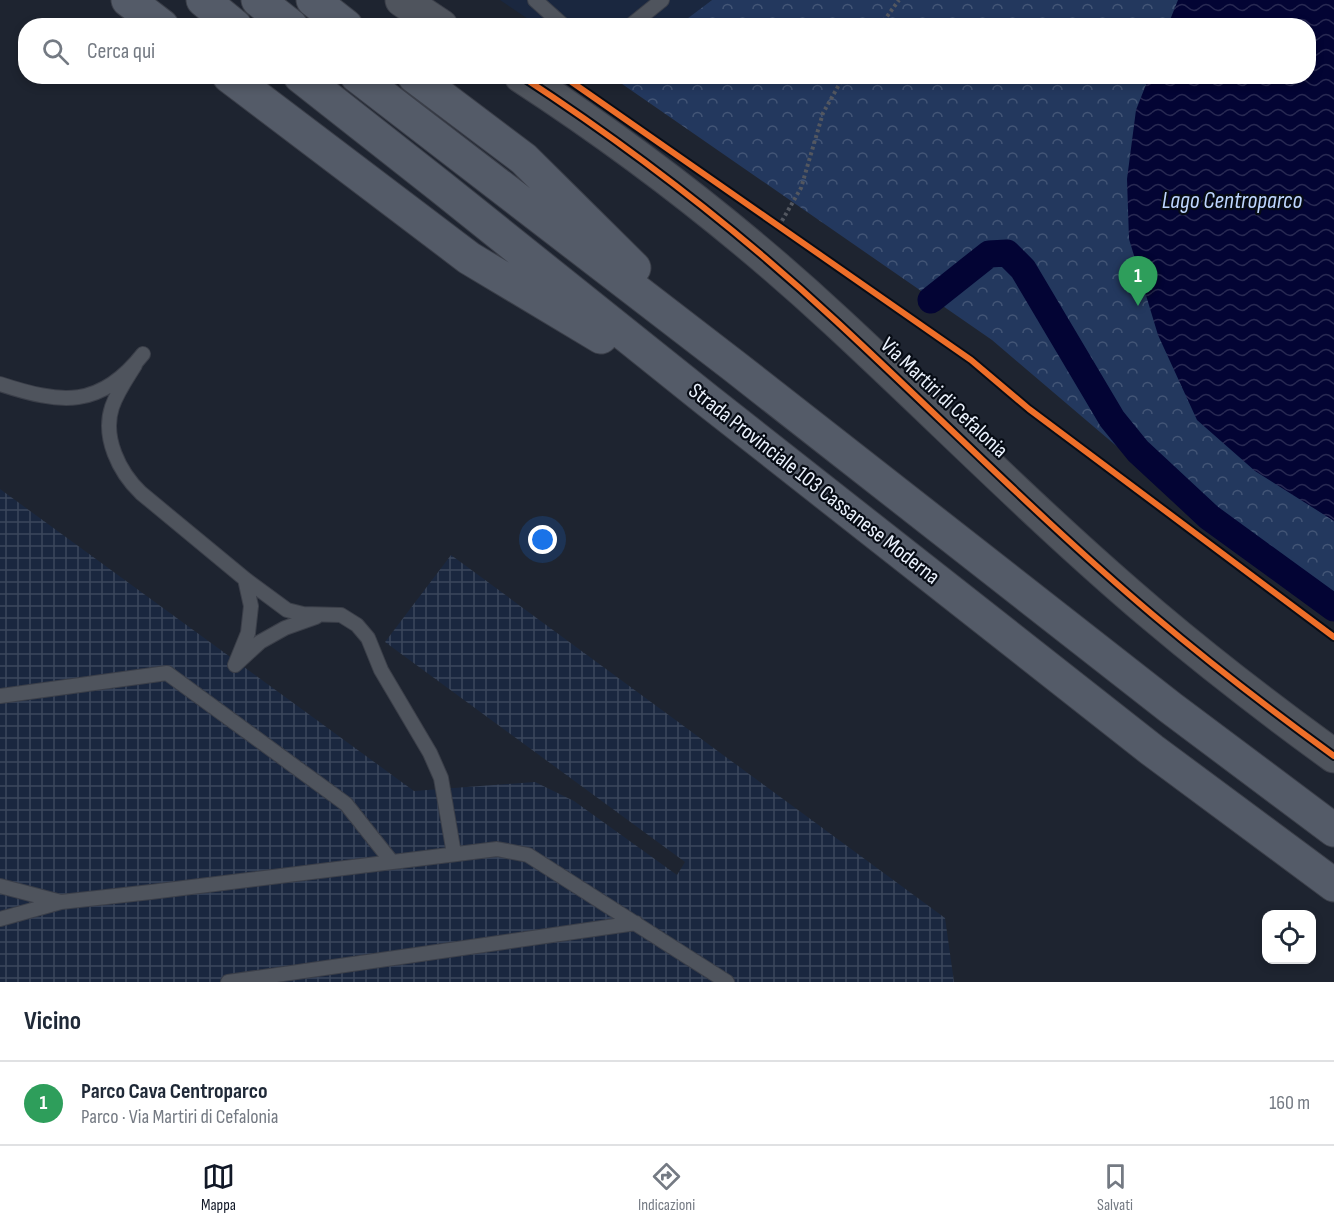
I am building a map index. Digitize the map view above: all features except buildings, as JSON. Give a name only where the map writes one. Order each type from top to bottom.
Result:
[{"type":"highway","points":[[128,0],[152,18]]},
{"type":"highway","points":[[203,0],[225,18]]},
{"type":"highway","points":[[258,0],[281,18]]},
{"type":"highway","points":[[314,0],[336,18]]},
{"type":"highway","points":[[240,84],[469,258],[707,400]]},
{"type":"highway","name":"Strada Provinciale 103 Cassanese Moderna","points":[[310,84],[1152,750],[1334,885]]},
{"type":"highway","name":"Strada Provinciale 103 Cassanese Moderna","points":[[367,84],[734,366],[1171,708],[1334,830]]},
{"type":"highway","points":[[425,84],[524,159],[734,366]]},
{"type":"street","points":[[402,0],[429,18]]},
{"type":"street","name":"Via Martiri di Cefalonia","points":[[532,84],[669,179],[729,228],[835,320],[1048,522],[1152,614],[1227,676],[1334,756]]},
{"type":"lane","points":[[535,0],[555,18]]},
{"type":"lane","points":[[640,18],[663,0]]},
{"type":"lane","points":[[0,384],[31,394],[62,399],[78,398],[110,386],[139,359],[122,386],[110,418],[111,439],[121,468],[133,486],[141,493],[245,579],[287,610],[303,614],[340,615],[357,625],[368,638],[381,670],[430,753],[441,778],[454,854]]},
{"type":"lane","points":[[245,579],[251,606],[248,633],[235,665],[260,642],[285,628],[321,615]]},
{"type":"lane","points":[[0,696],[167,673],[346,804],[392,862]]},
{"type":"lane","points":[[0,919],[62,902],[497,849],[528,855],[727,982]]},
{"type":"lane","points":[[0,886],[62,902]]},
{"type":"lane","points":[[228,982],[636,923]]},
{"type":"path","points":[[886,18],[899,0]]},
{"type":"path","points":[[778,226],[801,188],[823,113],[839,84]]},
{"type":"path","points":[[769,219],[788,232]]},
{"type":"shaded area","points":[[500,0],[712,0],[689,18],[527,18]]},
{"type":"shaded area","points":[[0,489],[414,791],[535,782],[574,801],[677,875],[685,862],[385,642],[451,555],[945,918],[954,982],[0,982]]},
{"type":"green space","points":[[712,0],[1334,0],[1334,615],[1201,518],[992,340],[622,84],[1316,84],[1316,18],[688,18]]},
{"type":"water","name":"Lago Centroparco","points":[[1178,0],[1334,0],[1334,521],[1255,471],[1197,420],[1158,335],[1129,239],[1127,179],[1136,110],[1146,84],[1316,84],[1316,18],[1171,18]]},
{"type":"waterway","points":[[931,300],[989,254],[1007,253],[1023,269],[1112,419],[1138,451],[1209,517],[1334,608]]},
{"type":"cycle path","points":[[533,84],[604,132],[762,255],[836,321],[1112,580],[1219,669],[1334,756]]},
{"type":"cycle path","points":[[574,84],[971,360],[1029,409],[1334,637]]},
{"type":"place","name":"Parco Cava Centroparco","points":[[1138,306]]}]
